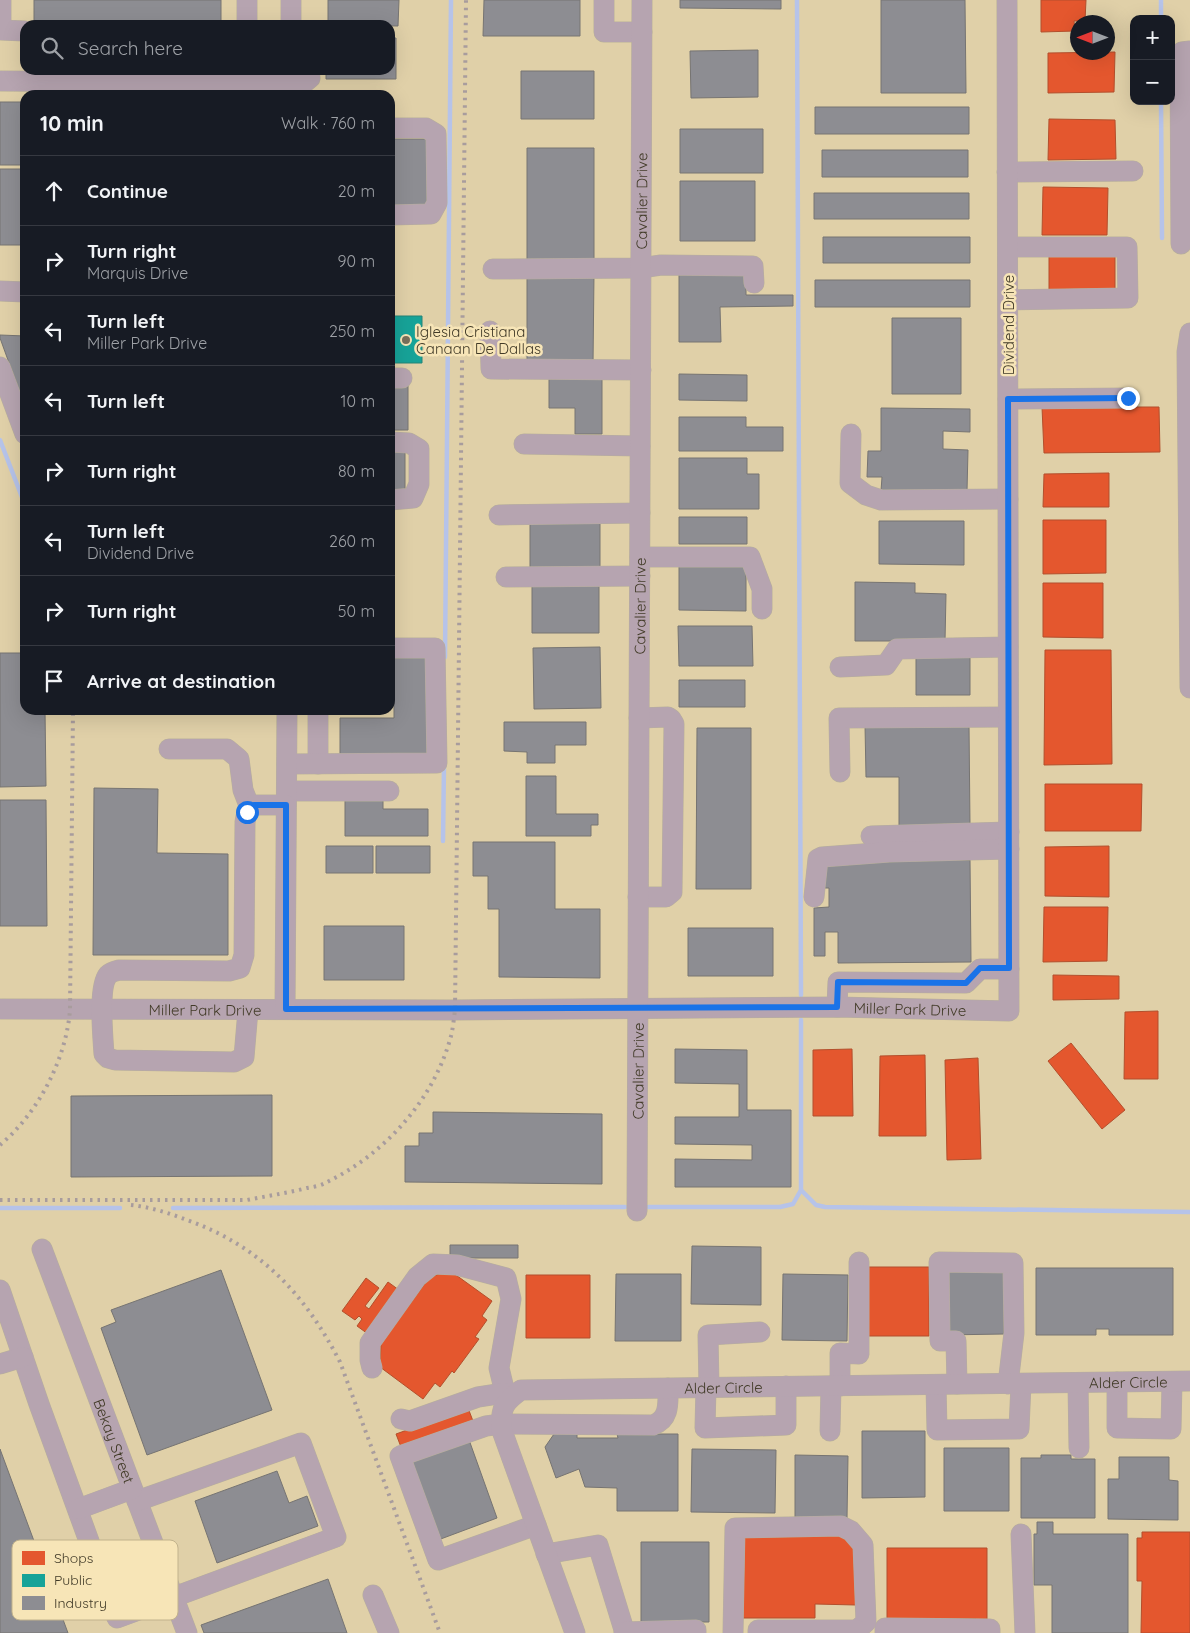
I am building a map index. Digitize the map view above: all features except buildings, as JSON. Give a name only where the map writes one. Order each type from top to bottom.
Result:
[{"type":"street","points":[[1,0],[1,30],[20,31]]},
{"type":"street","points":[[247,0],[247,20]]},
{"type":"street","points":[[291,0],[291,20]]},
{"type":"street","points":[[604,0],[604,32],[642,32]]},
{"type":"street","name":"Cavalier Drive","points":[[637,1211],[642,0]]},
{"type":"street","name":"Dividend Drive","points":[[1007,0],[1009,1011]]},
{"type":"street","points":[[1181,244],[1180,55],[1182,52],[1190,51]]},
{"type":"street","points":[[0,81],[304,83],[308,81],[310,75]]},
{"type":"street","points":[[395,128],[426,128],[436,134],[437,203],[431,214],[395,215]]},
{"type":"street","points":[[1007,172],[1133,171]]},
{"type":"street","points":[[1008,248],[1127,247],[1128,298],[1008,300]]},
{"type":"street","points":[[493,269],[641,268],[661,265],[753,266],[754,282]]},
{"type":"street","points":[[0,292],[20,292]]},
{"type":"street","points":[[490,331],[491,369],[641,370]]},
{"type":"street","points":[[1190,334],[1187,362],[1190,688]]},
{"type":"street","points":[[0,367],[20,421]]},
{"type":"street","points":[[1008,399],[1128,398]]},
{"type":"street","points":[[851,434],[850,483],[866,495],[881,500],[1008,499]]},
{"type":"street","points":[[395,442],[409,443],[419,449],[419,484],[413,498],[395,500]]},
{"type":"street","points":[[524,444],[640,446]]},
{"type":"street","points":[[500,515],[640,513]]},
{"type":"street","points":[[506,577],[750,557],[762,589],[762,609]]},
{"type":"street","points":[[840,666],[886,665],[897,649],[1008,647]]},
{"type":"street","points":[[287,764],[437,764],[435,648],[395,648]]},
{"type":"street","points":[[286,1009],[287,715]]},
{"type":"street","points":[[318,715],[318,764]]},
{"type":"street","points":[[638,897],[666,897],[672,892],[674,724],[668,717],[639,718]]},
{"type":"street","points":[[840,772],[839,718],[1008,717]]},
{"type":"street","points":[[169,749],[227,749],[239,759],[243,790],[250,808]]},
{"type":"street","points":[[248,1010],[244,1057],[234,1062],[115,1060],[108,1058],[104,1054],[102,1010],[104,985],[108,976],[113,972],[119,970],[229,971],[240,968],[244,955],[245,822],[250,808],[254,805],[287,798],[390,791]]},
{"type":"street","points":[[871,836],[1009,841]]},
{"type":"street","points":[[814,897],[816,866],[818,859],[822,857],[1009,841]]},
{"type":"street","points":[[837,1007],[838,982],[966,983],[980,968],[1009,968]]},
{"type":"street","name":"Miller Park Drive","points":[[0,1009],[248,1010],[837,1007],[1009,1011]]},
{"type":"street","name":"Bekay Street","points":[[42,1249],[152,1540]]},
{"type":"street","points":[[830,1432],[840,1353],[860,1354],[859,1262]]},
{"type":"street","points":[[936,1384],[937,1430],[1019,1429],[1014,1384],[1013,1263],[939,1262],[940,1341],[956,1341],[957,1384]]},
{"type":"street","points":[[372,1368],[370,1343],[417,1277],[433,1264],[458,1265],[506,1278],[511,1299],[498,1368],[505,1397],[501,1414],[501,1428],[575,1633]]},
{"type":"street","points":[[0,1290],[89,1540]]},
{"type":"street","points":[[760,1332],[708,1334],[708,1387],[705,1428],[786,1425],[786,1386]]},
{"type":"street","points":[[0,1364],[23,1357]]},
{"type":"street","points":[[1117,1382],[1117,1428],[1171,1429],[1181,1381]]},
{"type":"street","name":"Alder Circle","points":[[401,1419],[410,1421],[478,1397],[505,1397],[521,1390],[1181,1381]]},
{"type":"street","points":[[1078,1383],[1079,1448]]},
{"type":"street","points":[[536,1524],[438,1560],[400,1456],[486,1426],[501,1424],[653,1425],[660,1423],[664,1418],[668,1408],[668,1388]]},
{"type":"street","points":[[78,1509],[135,1495],[301,1443],[336,1537],[178,1595]]},
{"type":"street","points":[[734,1633],[735,1528],[841,1526],[851,1531],[863,1545],[866,1622],[857,1631],[758,1630],[758,1633]]},
{"type":"street","points":[[1022,1534],[1025,1633]]},
{"type":"street","points":[[546,1554],[598,1545],[624,1633],[696,1630],[696,1633]]},
{"type":"street","points":[[373,1595],[389,1633]]},
{"type":"street","name":"Bekay Street","points":[[178,1610],[187,1633]]},
{"type":"street","points":[[885,1633],[885,1628],[990,1629],[990,1633]]},
{"type":"shaded area","points":[[0,0],[1190,0],[1190,1633],[0,1633]]},
{"type":"waterway","points":[[445,657],[451,0]]},
{"type":"waterway","points":[[797,0],[801,995]]},
{"type":"waterway","points":[[1161,0],[1161,15]]},
{"type":"waterway","points":[[1161,105],[1162,238]]},
{"type":"waterway","points":[[0,440],[20,492]]},
{"type":"waterway","points":[[443,841],[444,765]]},
{"type":"waterway","points":[[648,1207],[780,1207],[793,1204],[801,1190],[801,1020]]},
{"type":"waterway","points":[[801,1190],[816,1205],[825,1207],[1190,1212]]},
{"type":"waterway","points":[[173,1208],[625,1207]]},
{"type":"waterway","points":[[0,1208],[120,1208]]},
{"type":"railway","points":[[0,1200],[247,1200],[319,1186],[347,1171],[367,1157],[404,1123],[419,1103],[443,1060],[451,1036],[455,1010],[466,0]]},
{"type":"railway","points":[[0,1145],[26,1117],[48,1084],[63,1048],[67,1029],[70,1010],[73,715]]},
{"type":"railway","points":[[131,1205],[180,1217],[237,1244],[278,1275],[312,1315],[340,1362],[440,1633]]},
{"type":"place","name":"Iglesia Cristiana Canaan De Dallas","points":[[406,340]]},
{"type":"route","points":[[247,812],[254,805],[286,805],[286,1009],[455,1010],[837,1007],[838,982],[966,983],[980,968],[1009,968],[1008,399],[1128,398]]}]
